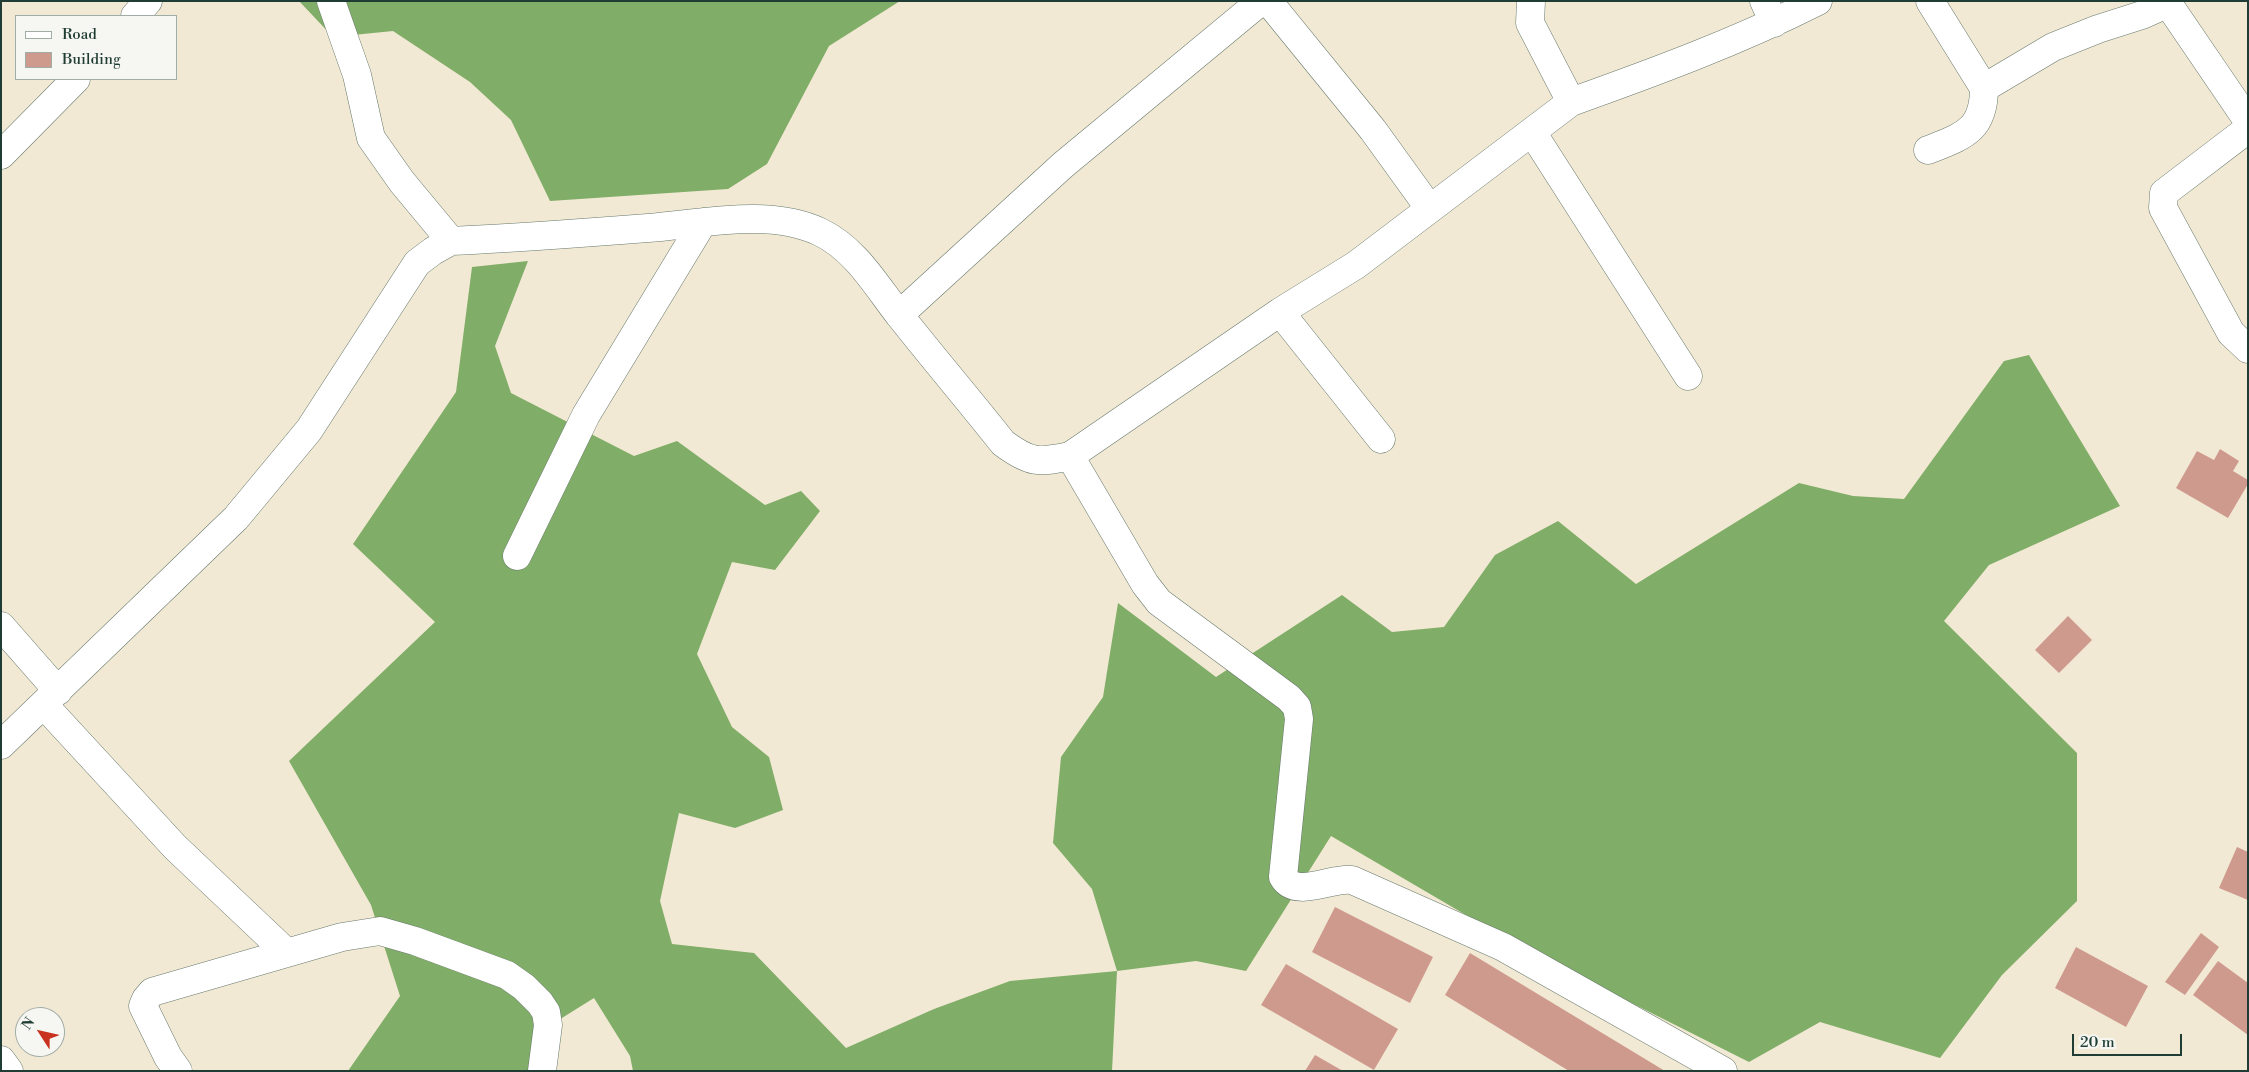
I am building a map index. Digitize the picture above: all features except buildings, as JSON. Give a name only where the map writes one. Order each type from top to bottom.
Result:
[{"type":"street","points":[[136,15],[148,1]]},
{"type":"street","points":[[332,1],[357,75],[371,138],[402,182],[452,241]]},
{"type":"street","points":[[899,315],[1063,165],[1261,1]]},
{"type":"street","points":[[1268,1],[1373,130],[1430,209]]},
{"type":"street","points":[[1531,1],[1530,23],[1571,102]]},
{"type":"street","points":[[1,745],[236,518],[309,430],[417,263],[433,251],[452,241],[743,218],[797,224],[820,232],[840,244],[860,263],[899,315],[1003,443],[1022,457],[1031,460],[1049,461],[1070,456],[1280,312],[1356,265],[1571,102],[1642,77],[1769,12],[1818,1]]},
{"type":"street","points":[[1928,150],[1961,136],[1973,127],[1980,117],[1984,103],[1984,88],[1930,1]]},
{"type":"street","points":[[1984,88],[2052,47],[2098,29],[2142,15],[2167,2],[2248,121]]},
{"type":"street","points":[[1,155],[75,80]]},
{"type":"street","points":[[2248,129],[2164,193],[2162,200],[2163,208],[2231,333],[2248,349]]},
{"type":"street","points":[[1532,132],[1688,376]]},
{"type":"street","points":[[517,556],[586,415],[703,222]]},
{"type":"street","points":[[1280,312],[1381,439]]},
{"type":"street","points":[[1070,456],[1144,584],[1159,602],[1289,698],[1297,707],[1299,719],[1283,877],[1285,881],[1299,887],[1319,885],[1343,878],[1352,880],[1503,948],[1723,1071]]},
{"type":"street","points":[[1,626],[51,698],[175,847],[286,953]]},
{"type":"street","points":[[178,1071],[149,1020],[144,1006],[146,999],[152,992],[342,937],[380,931],[414,940],[507,975],[524,987],[540,1002],[546,1012],[548,1025],[542,1071]]},
{"type":"street","points":[[1,1060],[8,1071]]},
{"type":"green space","points":[[299,1],[900,1],[829,46],[767,164],[728,189],[550,201],[511,120],[470,82],[393,31],[333,37]]},
{"type":"green space","points":[[528,261],[495,346],[511,393],[634,456],[677,441],[765,505],[801,491],[820,511],[775,570],[732,562],[697,654],[732,727],[769,757],[783,810],[735,828],[679,813],[660,901],[672,944],[754,953],[846,1048],[934,1009],[1010,981],[1117,971],[1112,1071],[633,1071],[630,1056],[594,998],[533,1036],[530,1071],[348,1071],[400,996],[371,905],[289,761],[435,622],[353,544],[456,392],[472,267]]},
{"type":"green space","points":[[2029,355],[2120,506],[1989,565],[1944,621],[2077,753],[2077,901],[2002,975],[1940,1058],[1820,1022],[1749,1062],[1524,949],[1331,836],[1246,971],[1196,961],[1117,971],[1092,889],[1053,843],[1061,757],[1103,697],[1118,603],[1216,677],[1342,595],[1392,632],[1444,627],[1495,555],[1558,521],[1636,584],[1799,483],[1853,496],[1904,499],[2004,361]]}]
